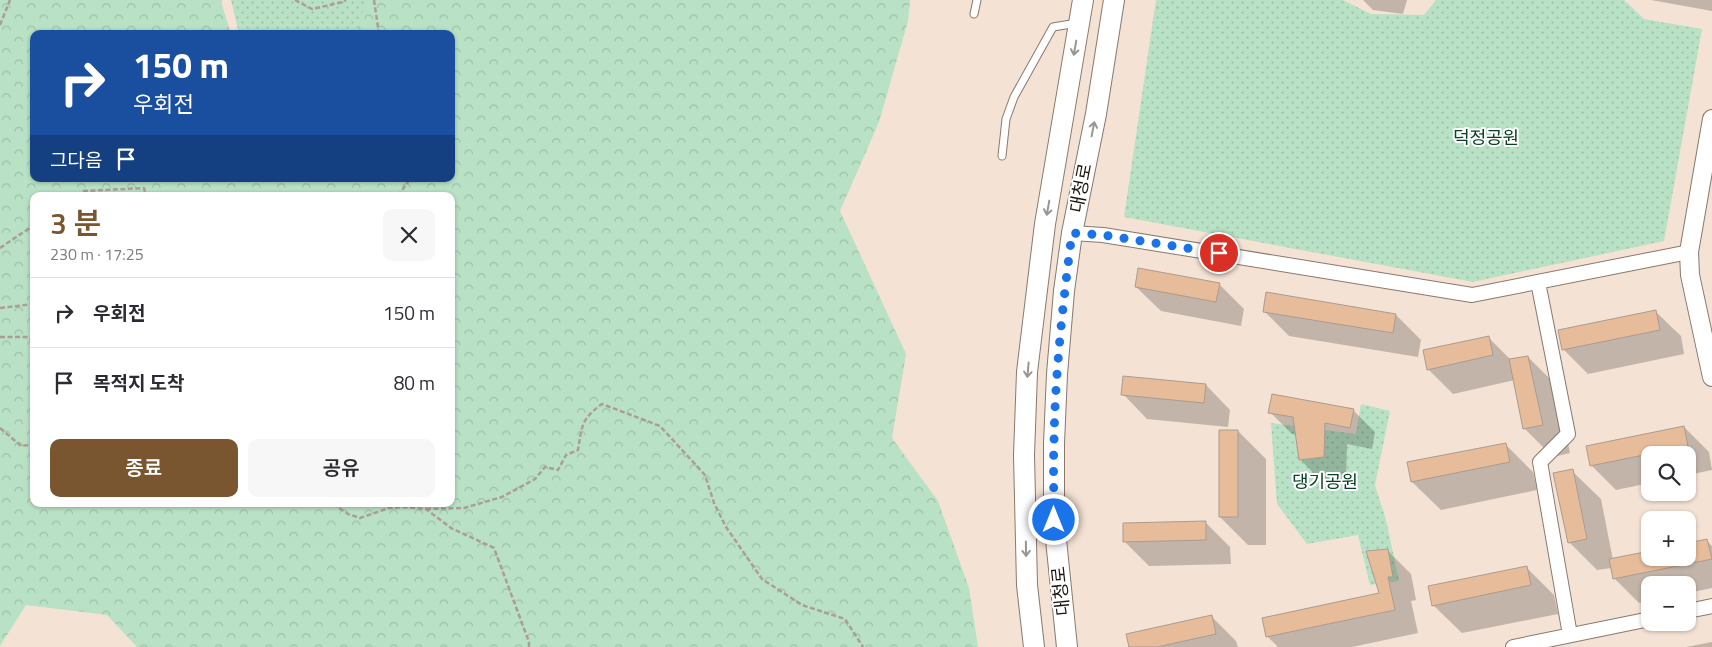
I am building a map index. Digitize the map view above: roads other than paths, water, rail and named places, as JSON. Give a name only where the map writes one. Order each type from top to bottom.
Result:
[{"type":"main road","name":"대청로","points":[[1034,647],[1027,585],[1024,455],[1027,372],[1045,224],[1083,0]]},
{"type":"main road","name":"대청로","points":[[1067,647],[1054,520],[1054,443],[1057,374],[1064,291],[1072,233],[1096,114],[1114,0]]},
{"type":"street","points":[[1712,119],[1689,252],[1690,275],[1712,377]]},
{"type":"street","points":[[1072,233],[1113,236],[1472,294],[1689,252]]},
{"type":"street","points":[[1538,282],[1568,434],[1540,462],[1570,635]]},
{"type":"street","points":[[1696,610],[1712,606]]},
{"type":"street","points":[[1514,647],[1641,621]]},
{"type":"lane","points":[[974,14],[977,0]]},
{"type":"lane","points":[[1002,156],[1006,119],[1014,97],[1053,27],[1069,26],[1079,22]]},
{"type":"park label","name":"덕정공원","points":[[1486,138]]},
{"type":"park label","name":"댕기공원","points":[[1325,482]]}]
